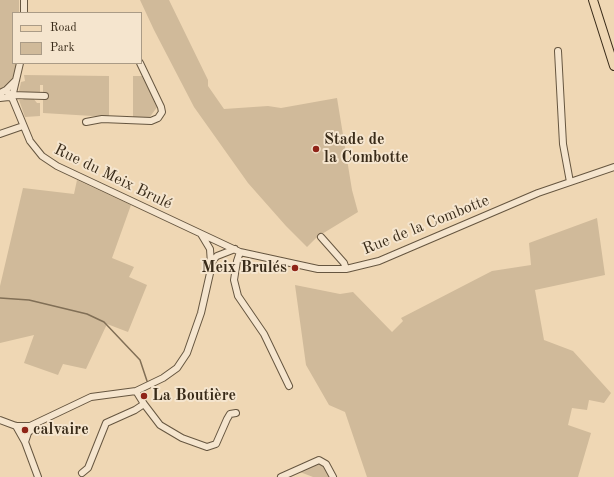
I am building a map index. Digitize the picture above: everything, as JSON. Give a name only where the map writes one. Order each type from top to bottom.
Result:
[{"type":"main road","points":[[593,0],[614,66]]},
{"type":"street","points":[[24,0],[24,12]]},
{"type":"street","points":[[558,51],[563,144],[570,182]]},
{"type":"street","points":[[11,96],[16,84],[20,64]]},
{"type":"street","points":[[86,122],[102,119],[150,121],[158,118],[162,112],[161,107],[140,64]]},
{"type":"street","points":[[3,91],[16,80]]},
{"type":"street","name":"Rue du Meix Brulé","points":[[3,91],[11,96],[23,126],[36,149],[51,162],[219,242]]},
{"type":"street","points":[[0,98],[7,98],[11,96],[45,96]]},
{"type":"street","points":[[0,134],[23,126]]},
{"type":"street","name":"Rue de la Combotte","points":[[219,242],[238,251],[318,269],[346,269],[386,259],[513,203],[614,167]]},
{"type":"street","points":[[0,420],[16,426],[25,427],[91,397],[136,391],[163,378],[177,368],[183,359],[201,313],[211,266],[210,249],[200,233]]},
{"type":"street","points":[[321,237],[344,263],[346,269]]},
{"type":"street","points":[[210,249],[219,242]]},
{"type":"street","points":[[211,266],[220,250],[219,242]]},
{"type":"street","points":[[217,256],[238,251],[234,280],[238,296],[264,334],[289,386]]},
{"type":"street","points":[[136,391],[157,421],[171,432],[207,447],[216,444],[230,414],[236,413]]},
{"type":"street","points":[[82,473],[88,468],[106,423],[135,410],[144,404]]},
{"type":"street","points":[[26,442],[28,433],[36,423]]},
{"type":"street","points":[[16,426],[26,442],[38,477]]},
{"type":"street","points":[[281,477],[319,460],[326,464],[333,477]]},
{"type":"green space","points":[[0,0],[19,0],[19,12],[12,12],[12,64],[18,64],[18,66],[12,79],[5,88],[0,90]]},
{"type":"green space","points":[[140,0],[169,0],[208,80],[208,86],[224,109],[268,106],[281,108],[337,98],[352,190],[358,212],[317,237],[307,247],[286,226],[248,183],[194,107]]},
{"type":"green space","points":[[24,75],[109,76],[109,117],[43,113],[43,85],[40,85],[40,94],[19,91],[21,82],[25,81]]},
{"type":"green space","points":[[133,76],[143,76],[158,106],[149,118],[133,117]]},
{"type":"green space","points":[[21,98],[33,98],[37,103],[40,103],[40,116],[25,117],[19,100],[24,100]]},
{"type":"green space","points":[[77,180],[131,205],[112,258],[134,267],[129,277],[147,285],[128,332],[107,324],[86,369],[63,364],[58,375],[24,363],[34,335],[0,343],[0,286],[23,188],[74,194]]},
{"type":"green space","points":[[597,218],[605,275],[535,290],[544,340],[573,351],[611,393],[604,403],[589,400],[587,410],[572,408],[568,425],[591,433],[578,477],[367,477],[345,412],[329,405],[306,365],[295,285],[340,294],[353,292],[392,332],[403,321],[401,318],[492,271],[531,265],[529,243]]},
{"type":"green space","points":[[317,464],[324,466],[330,477],[313,477],[300,472]]},
{"type":"waterway","points":[[0,298],[29,300],[87,314],[104,322],[140,360],[147,381]]},
{"type":"place","name":"Stade de la Combotte","points":[[316,149]]},
{"type":"place","name":"Meix Brulés","points":[[295,268]]},
{"type":"place","name":"La Boutière","points":[[144,396]]},
{"type":"place","name":"calvaire","points":[[25,430]]}]
